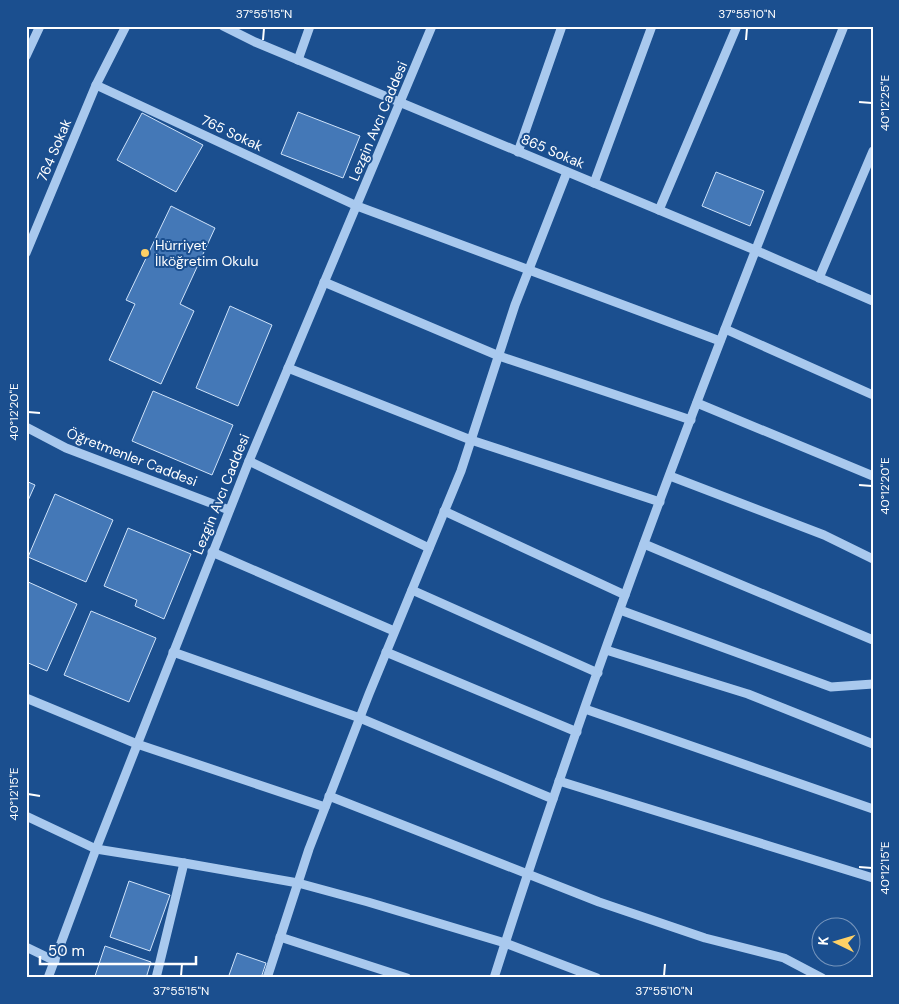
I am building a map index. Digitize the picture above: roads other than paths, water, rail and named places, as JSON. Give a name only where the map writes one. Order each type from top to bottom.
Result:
[{"type":"street","points":[[26,56],[40,26]]},
{"type":"street","points":[[96,85],[126,26]]},
{"type":"street","name":"865 Sokak","points":[[224,26],[298,60],[873,301]]},
{"type":"street","points":[[298,60],[310,26]]},
{"type":"street","name":"Lezgin Avcı Caddesi","points":[[48,978],[96,849],[212,552],[432,26]]},
{"type":"street","points":[[518,152],[562,26]]},
{"type":"street","points":[[594,183],[652,26]]},
{"type":"street","points":[[659,210],[737,26]]},
{"type":"street","points":[[494,978],[527,874],[625,595],[755,250],[844,26]]},
{"type":"street","name":"765 Sokak","points":[[96,85],[356,206],[720,341]]},
{"type":"street","name":"764 Sokak","points":[[26,253],[96,85]]},
{"type":"street","points":[[819,278],[873,151]]},
{"type":"street","points":[[267,978],[329,796],[444,511],[471,440],[529,271],[567,172]]},
{"type":"street","points":[[324,282],[499,356],[691,420]]},
{"type":"street","points":[[725,329],[873,395]]},
{"type":"street","points":[[288,368],[471,440],[660,502]]},
{"type":"street","points":[[697,403],[873,476]]},
{"type":"street","name":"Öğretmenler Caddesi","points":[[26,427],[66,448],[229,510]]},
{"type":"street","points":[[249,461],[429,548]]},
{"type":"street","points":[[670,476],[824,535],[873,559]]},
{"type":"street","points":[[444,511],[625,595]]},
{"type":"street","points":[[644,544],[873,640]]},
{"type":"street","points":[[212,552],[394,631]]},
{"type":"street","points":[[412,590],[598,673]]},
{"type":"street","points":[[620,610],[831,687],[873,684]]},
{"type":"street","points":[[606,650],[748,694],[873,744]]},
{"type":"street","points":[[173,652],[360,718],[553,799]]},
{"type":"street","points":[[386,652],[577,732]]},
{"type":"street","points":[[26,698],[137,744],[325,808]]},
{"type":"street","points":[[585,709],[873,809]]},
{"type":"street","points":[[559,781],[873,878]]},
{"type":"street","points":[[329,796],[599,902],[705,938],[784,958],[822,978]]},
{"type":"street","points":[[26,816],[96,849],[298,883],[505,943],[597,978]]},
{"type":"street","points":[[156,978],[184,863]]},
{"type":"street","points":[[280,937],[407,978]]},
{"type":"street","points":[[26,947],[55,961]]},
{"type":"place","name":"Hürriyet İlköğretim Okulu","points":[[145,253]]}]
